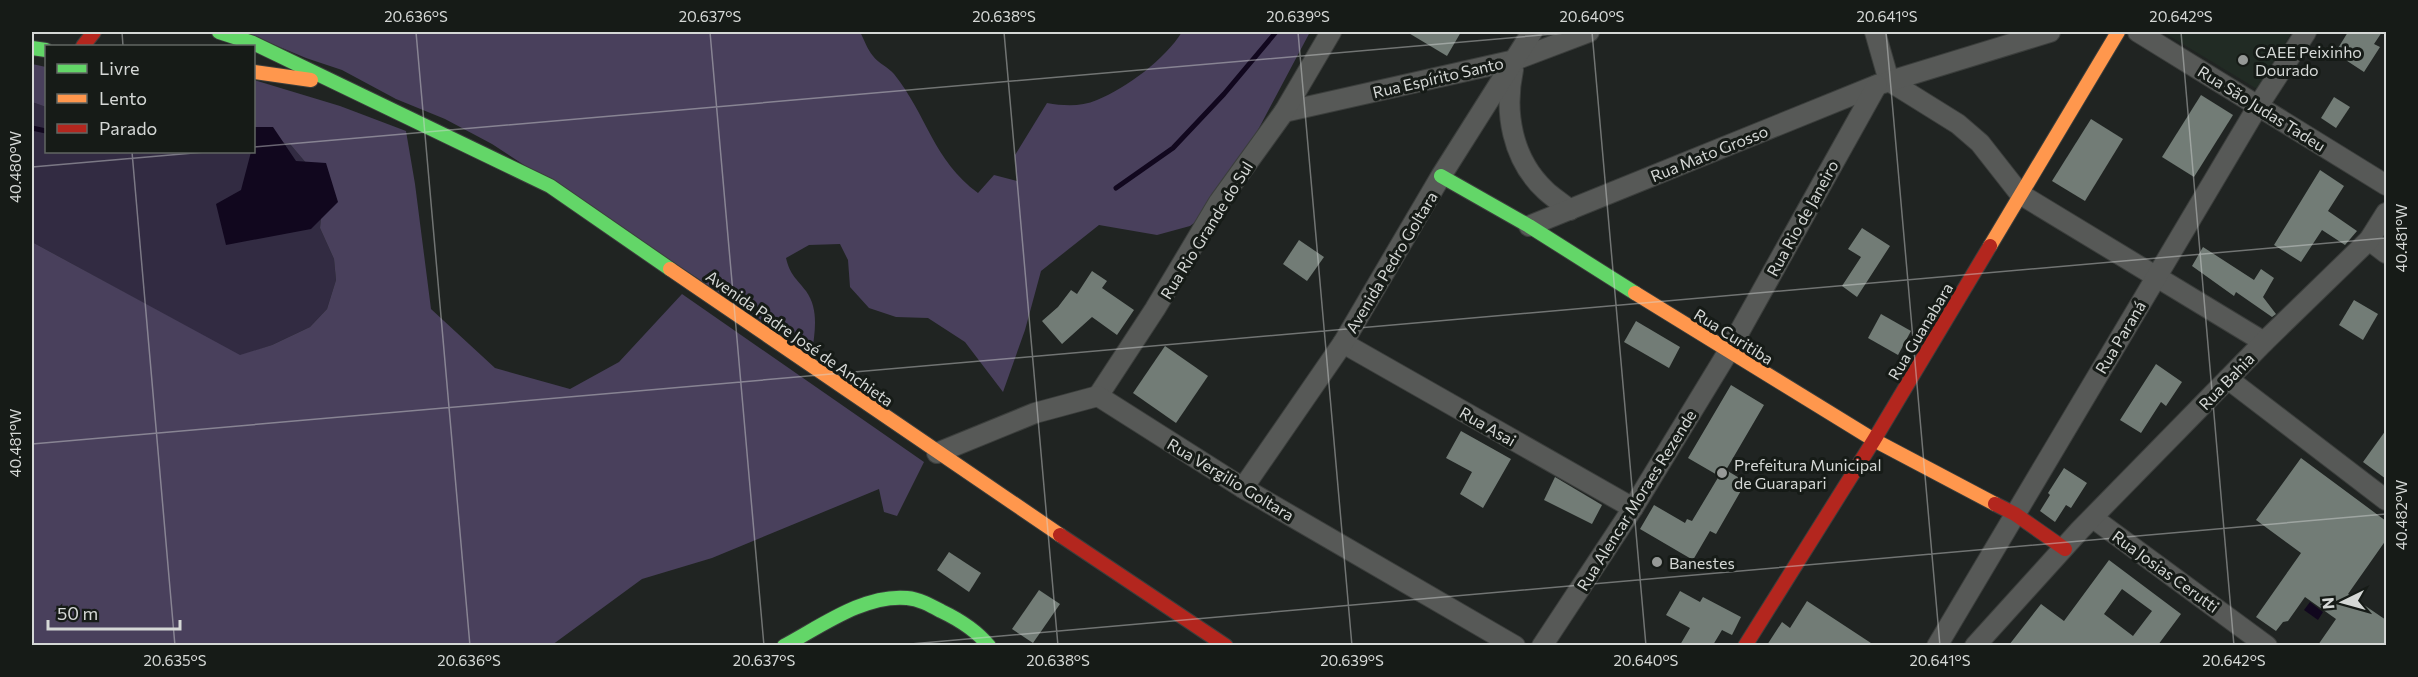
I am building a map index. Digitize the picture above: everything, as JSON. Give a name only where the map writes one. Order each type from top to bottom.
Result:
[{"type":"street","points":[[84,45],[94,32]]},
{"type":"street","name":"Avenida Padre José de Anchieta","points":[[219,32],[253,44],[340,84],[550,186],[937,453],[1226,645]]},
{"type":"street","name":"Rua Rio Grande do Sul","points":[[1098,396],[1155,309],[1219,202],[1284,112],[1331,32]]},
{"type":"street","name":"Avenida Pedro Goltara","points":[[1243,488],[1343,343],[1442,176],[1532,32]]},
{"type":"street","name":"Rua Espírito Santo","points":[[1284,112],[1515,60],[1589,32]]},
{"type":"street","points":[[1875,32],[1883,83]]},
{"type":"street","points":[[1883,83],[2050,32]]},
{"type":"street","name":"Rua Guanabara","points":[[1745,645],[1874,440],[2118,32]]},
{"type":"street","name":"Rua São Judas Tadeu","points":[[2138,32],[2386,185]]},
{"type":"street","name":"Rua Paraná","points":[[1940,644],[2258,106],[2306,32]]},
{"type":"street","points":[[1515,60],[1508,94],[1511,128],[1523,161],[1543,189],[1570,210]]},
{"type":"street","name":"Avenida Padre José de Anchieta","points":[[255,72],[340,84]]},
{"type":"street","points":[[1883,83],[1958,124],[1980,143],[2020,194],[2265,342]]},
{"type":"street","name":"Rua Mato Grosso","points":[[1529,226],[1883,83]]},
{"type":"street","name":"Rua Rio de Janeiro","points":[[1728,352],[1883,83]]},
{"type":"street","name":"Rua Curitiba","points":[[1442,176],[1529,226],[1728,352],[1874,440],[2015,514],[2065,549]]},
{"type":"street","name":"Rua Bahia","points":[[1974,645],[2228,379],[2369,240],[2386,213]]},
{"type":"street","points":[[2369,240],[2386,253]]},
{"type":"street","name":"Rua Asai","points":[[1343,343],[1633,508]]},
{"type":"street","name":"Rua Alencar Moraes Rezende","points":[[1542,645],[1633,508],[1728,352]]},
{"type":"street","points":[[2228,379],[2386,500]]},
{"type":"street","points":[[937,453],[1035,413],[1098,396]]},
{"type":"street","name":"Rua Vergilio Goltara","points":[[1098,396],[1243,488],[1515,645]]},
{"type":"street","name":"Rua Josias Cerutti","points":[[2093,518],[2267,645]]},
{"type":"street","points":[[784,645],[859,608],[883,599],[904,598],[926,603],[962,620],[989,645]]},
{"type":"shaded area","points":[[244,32],[860,32],[873,56],[894,74],[915,105],[940,152],[963,180],[978,193],[994,175],[1017,181],[1015,155],[1047,103],[1079,105],[1109,95],[1156,62],[1182,32],[1310,32],[1218,205],[1190,226],[1157,235],[1099,225],[1041,271],[1025,330],[1003,392],[965,342],[928,318],[896,317],[869,308],[850,287],[848,260],[840,244],[809,245],[786,258],[791,272],[806,291],[813,305],[815,320],[812,353],[492,144],[445,119],[396,99],[342,70],[306,58]]},
{"type":"shaded area","name":"CAEE Peixinho Dourado","points":[[2163,32],[2292,32],[2257,89]]},
{"type":"shaded area","points":[[32,64],[45,67],[45,107],[32,102]]},
{"type":"shaded area","points":[[255,80],[340,106],[406,131],[431,309],[495,368],[570,389],[619,362],[682,294],[924,462],[897,516],[884,512],[879,489],[712,558],[642,579],[552,645],[32,645],[32,242],[240,355],[272,345],[310,327],[327,309],[336,280],[334,259],[320,228],[322,208],[312,170],[290,144],[258,138],[255,140]]},
{"type":"shaded area","points":[[32,102],[45,107],[45,153],[255,153],[258,138],[290,144],[312,170],[322,208],[320,228],[334,259],[336,280],[327,309],[310,327],[272,345],[240,356],[32,242]]},
{"type":"shaded area","points":[[255,127],[273,127],[296,161],[326,163],[338,202],[311,229],[226,245],[216,204],[241,190],[251,153],[255,153]]},
{"type":"shaded area","points":[[2310,602],[2323,612],[2318,620],[2304,610]]},
{"type":"building","points":[[1407,32],[1461,32],[1447,56]]},
{"type":"building","points":[[2348,32],[2382,32],[2374,44],[2380,47],[2364,72],[2335,53]]},
{"type":"building","points":[[2201,95],[2233,115],[2194,177],[2162,157]]},
{"type":"building","points":[[2334,97],[2350,107],[2336,128],[2321,118]]},
{"type":"building","points":[[2091,119],[2123,139],[2085,201],[2052,181]]},
{"type":"building","points":[[2320,170],[2344,186],[2328,211],[2357,231],[2345,245],[2322,230],[2301,262],[2274,245]]},
{"type":"building","points":[[1862,228],[1890,246],[1857,297],[1842,286],[1861,257],[1848,249]]},
{"type":"building","points":[[1299,240],[1324,257],[1307,281],[1283,264]]},
{"type":"building","points":[[2203,247],[2254,280],[2261,269],[2274,278],[2263,297],[2276,314],[2272,317],[2236,292],[2234,296],[2192,266]]},
{"type":"building","points":[[1092,271],[1107,281],[1102,288],[1134,310],[1117,335],[1092,317],[1062,344],[1042,321],[1058,307],[1071,290],[1077,294]]},
{"type":"building","points":[[2354,300],[2378,314],[2363,340],[2339,325]]},
{"type":"building","points":[[1881,314],[1911,331],[1898,355],[1868,338]]},
{"type":"building","points":[[1636,321],[1680,347],[1669,368],[1624,342]]},
{"type":"building","points":[[1165,346],[1208,376],[1176,423],[1133,393]]},
{"type":"building","points":[[2156,364],[2182,382],[2166,406],[2161,402],[2141,433],[2120,420]]},
{"type":"building","name":"Prefeitura Municipal de Guarapari","points":[[1731,385],[1764,405],[1726,470],[1746,482],[1716,534],[1710,531],[1693,560],[1640,529],[1654,505],[1685,523],[1687,519],[1692,521],[1719,476],[1688,458]]},
{"type":"building","points":[[2386,430],[2386,479],[2363,462]]},
{"type":"building","points":[[1461,431],[1511,459],[1483,508],[1460,494],[1472,472],[1446,458]]},
{"type":"building","points":[[2301,458],[2386,521],[2386,540],[2348,594],[2386,620],[2386,640],[2383,645],[2318,645],[2336,619],[2305,597],[2288,621],[2283,622],[2276,631],[2256,617],[2301,553],[2256,520]]},
{"type":"building","points":[[2064,468],[2087,483],[2071,508],[2066,505],[2055,522],[2040,511]]},
{"type":"building","points":[[1555,477],[1602,505],[1592,524],[1544,500]]},
{"type":"building","points":[[949,552],[981,573],[969,592],[937,570]]},
{"type":"building","points":[[2109,560],[2181,614],[2158,645],[2009,645],[2041,604],[2064,621]],"holes":[[[2122,589],[2152,611],[2133,636],[2104,614]]]},
{"type":"building","points":[[1039,590],[1060,604],[1033,643],[1012,629]]},
{"type":"building","points":[[1680,591],[1700,602],[1703,597],[1741,617],[1732,635],[1722,630],[1713,645],[1680,645],[1690,628],[1666,615]]},
{"type":"building","points":[[1807,601],[1874,645],[1767,645],[1782,622],[1790,628]]},
{"type":"waterway","points":[[1116,188],[1173,148],[1224,94],[1276,32]]},
{"type":"waterway","points":[[32,128],[45,131]]},
{"type":"traffic: fast","points":[[219,32],[253,43],[550,186],[670,269]]},
{"type":"traffic: fast","points":[[32,48],[45,50]]},
{"type":"traffic: fast","points":[[1441,176],[1529,226],[1635,293]]},
{"type":"traffic: fast","points":[[784,646],[843,613],[859,606],[891,598],[916,600],[955,618],[973,630],[989,646]]},
{"type":"traffic: slow","points":[[1990,246],[2118,32]]},
{"type":"traffic: slow","points":[[255,72],[311,80]]},
{"type":"traffic: slow","points":[[670,269],[1060,535]]},
{"type":"traffic: slow","points":[[1635,293],[1874,440],[1995,504]]},
{"type":"traffic: jam","points":[[84,45],[94,32]]},
{"type":"traffic: jam","points":[[1745,646],[1874,440],[1990,246]]},
{"type":"traffic: jam","points":[[1995,504],[2015,514],[2065,549]]},
{"type":"traffic: jam","points":[[1060,535],[1226,646]]},
{"type":"place","name":"CAEE Peixinho Dourado","points":[[2243,60]]},
{"type":"place","name":"Prefeitura Municipal de Guarapari","points":[[1722,473]]},
{"type":"place","name":"Banestes","points":[[1657,562]]}]
